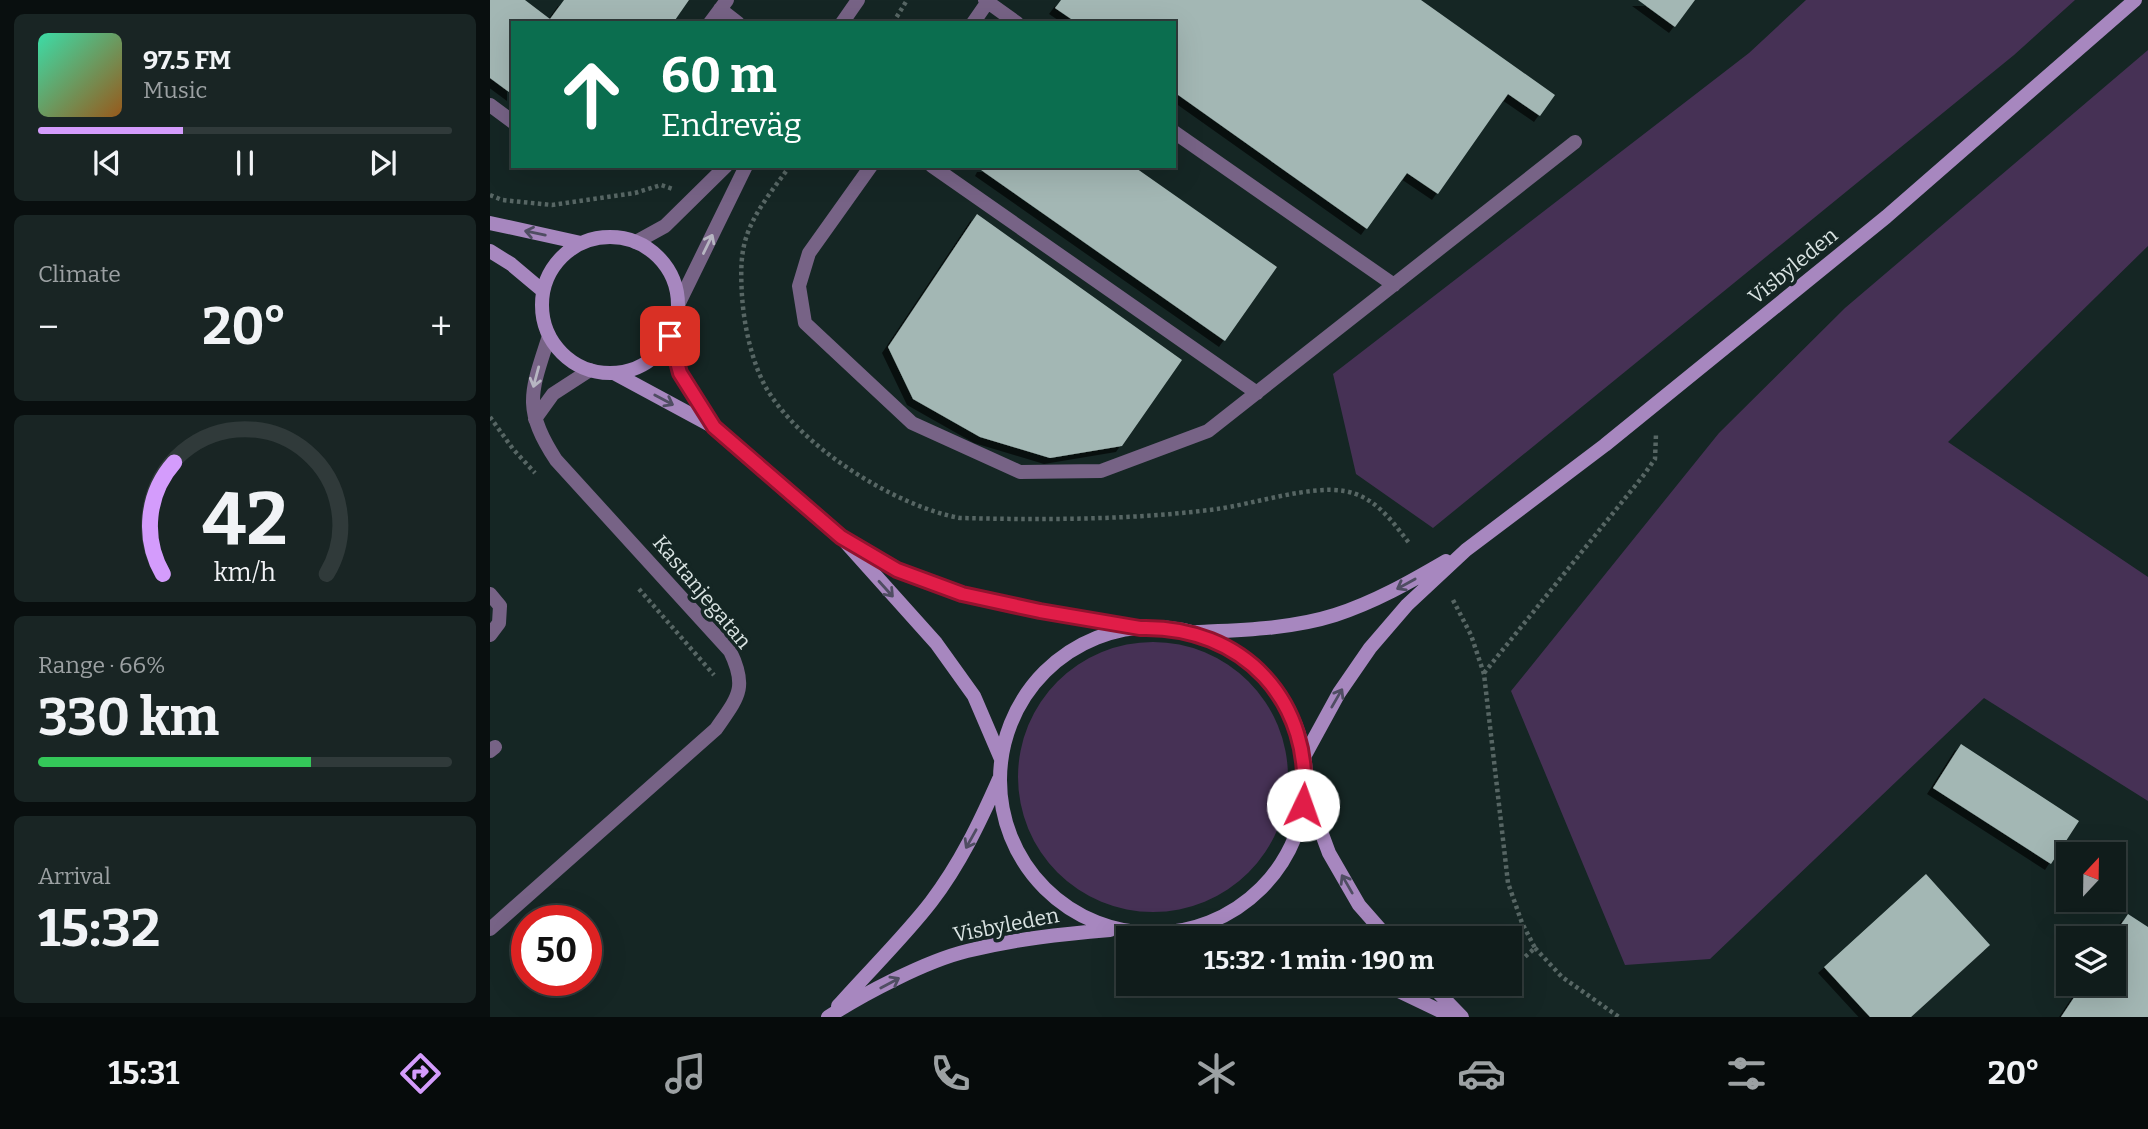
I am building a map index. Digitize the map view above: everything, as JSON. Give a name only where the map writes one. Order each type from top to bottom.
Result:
[{"type":"main road","name":"Visbyleden","points":[[1304,757],[1339,693],[1370,648],[1407,605],[1466,550],[1649,410],[1886,217],[2135,0]]},
{"type":"main road","points":[[490,223],[580,243]]},
{"type":"main road","points":[[604,236],[636,242],[650,249],[667,267],[676,289],[676,321],[662,349],[636,368],[614,373],[590,370],[563,355],[549,336],[542,314],[543,291],[548,276],[556,262],[580,243],[604,236]]},
{"type":"main road","points":[[490,251],[511,264],[543,291]]},
{"type":"main road","points":[[670,336],[680,373],[714,427]]},
{"type":"main road","points":[[614,373],[714,427],[841,537],[936,643],[974,696],[1002,759]]},
{"type":"main road","points":[[841,537],[897,570],[962,594],[1040,611],[1140,628],[1189,632],[1205,637],[1234,651],[1271,683],[1289,710],[1304,757],[1305,789],[1300,821],[1295,837],[1269,879],[1245,902],[1217,919],[1197,926]]},
{"type":"main road","name":"Visbyleden","points":[[1189,632],[1280,626],[1334,615],[1392,592],[1466,550]]},
{"type":"main road","points":[[1116,928],[1086,918],[1071,909],[1032,875],[1008,829],[1000,778],[1004,743],[1017,711],[1035,682],[1060,658],[1090,641],[1140,628]]},
{"type":"main road","name":"Visbyleden","points":[[829,1016],[930,903],[979,824],[1000,778]]},
{"type":"main road","points":[[1305,789],[1329,853],[1359,905],[1377,926]]},
{"type":"main road","name":"Visbyleden","points":[[829,1016],[908,974],[964,951],[1021,939],[1116,929]]},
{"type":"main road","points":[[1409,996],[1453,1017]]},
{"type":"main road","points":[[1442,996],[1462,1017]]},
{"type":"street","points":[[843,21],[858,0]]},
{"type":"street","points":[[974,21],[987,1],[1014,21]]},
{"type":"street","points":[[711,21],[723,5],[736,21]]},
{"type":"street","points":[[490,105],[511,121]]},
{"type":"street","points":[[1176,133],[1394,285]]},
{"type":"street","points":[[870,168],[809,253],[799,286],[805,323],[912,423],[1020,472],[1101,471],[1208,431],[1575,142]]},
{"type":"street","points":[[636,242],[665,226],[724,168]]},
{"type":"street","points":[[678,305],[745,168]]},
{"type":"street","points":[[935,168],[1257,393]]},
{"type":"street","name":"Kastanjegatan","points":[[490,929],[716,729],[733,704],[741,685],[740,670],[730,651],[556,460],[540,435],[532,394],[549,336]]},
{"type":"street","points":[[535,419],[553,394],[590,370]]},
{"type":"street","points":[[490,594],[500,606],[499,623],[490,635]]},
{"type":"path","points":[[893,21],[908,0]]},
{"type":"path","points":[[719,221],[746,238],[766,199],[789,168]]},
{"type":"path","points":[[490,195],[502,200],[552,205],[635,193],[662,185],[691,201]]},
{"type":"path","points":[[1484,674],[1655,459],[1657,442],[1649,410]]},
{"type":"path","points":[[1454,600],[1471,635],[1484,674],[1508,883],[1522,923],[1535,948],[1562,977],[1619,1017]]},
{"type":"path","points":[[1522,959],[1535,948]]},
{"type":"shaded area","points":[[1806,0],[2075,0],[2014,55],[1433,528],[1356,474],[1333,374],[1749,53]]},
{"type":"shaded area","points":[[2148,50],[2148,246],[1948,442],[2148,577],[2148,801],[1984,698],[1710,959],[1625,965],[1511,691],[1719,433],[1845,308]]},
{"type":"shaded area","points":[[1153,642],[1205,652],[1249,681],[1278,725],[1288,777],[1278,829],[1249,873],[1205,902],[1153,912],[1101,902],[1057,873],[1028,829],[1018,777],[1028,725],[1057,681],[1101,652]]},
{"type":"building","points":[[490,0],[525,0],[550,19],[564,0],[689,0],[674,21],[511,21],[511,94],[490,78]]},
{"type":"building","points":[[1061,0],[1421,0],[1555,95],[1540,116],[1508,94],[1438,194],[1407,173],[1367,229],[1176,93],[1176,21],[1074,21],[1055,8]]},
{"type":"building","points":[[1638,0],[1695,0],[1675,27]]},
{"type":"building","points":[[1136,168],[1277,267],[1225,341],[981,170]]},
{"type":"building","points":[[977,214],[1182,360],[1122,446],[1050,458],[980,437],[913,399],[888,347]]},
{"type":"building","points":[[1961,744],[2079,821],[2065,842],[2056,842],[2056,856],[2051,864],[1933,788]]},
{"type":"building","points":[[1926,874],[1990,945],[1911,1017],[1870,1017],[1824,967]]},
{"type":"building","points":[[2128,914],[2148,927],[2148,1017],[2061,1017],[2075,996],[2126,996],[2126,926],[2120,926]]},
{"type":"route","points":[[670,336],[680,373],[714,427],[841,537],[897,570],[962,594],[1040,611],[1140,628],[1189,632],[1220,643],[1247,660],[1271,683],[1289,710],[1304,757],[1303,805]]}]
